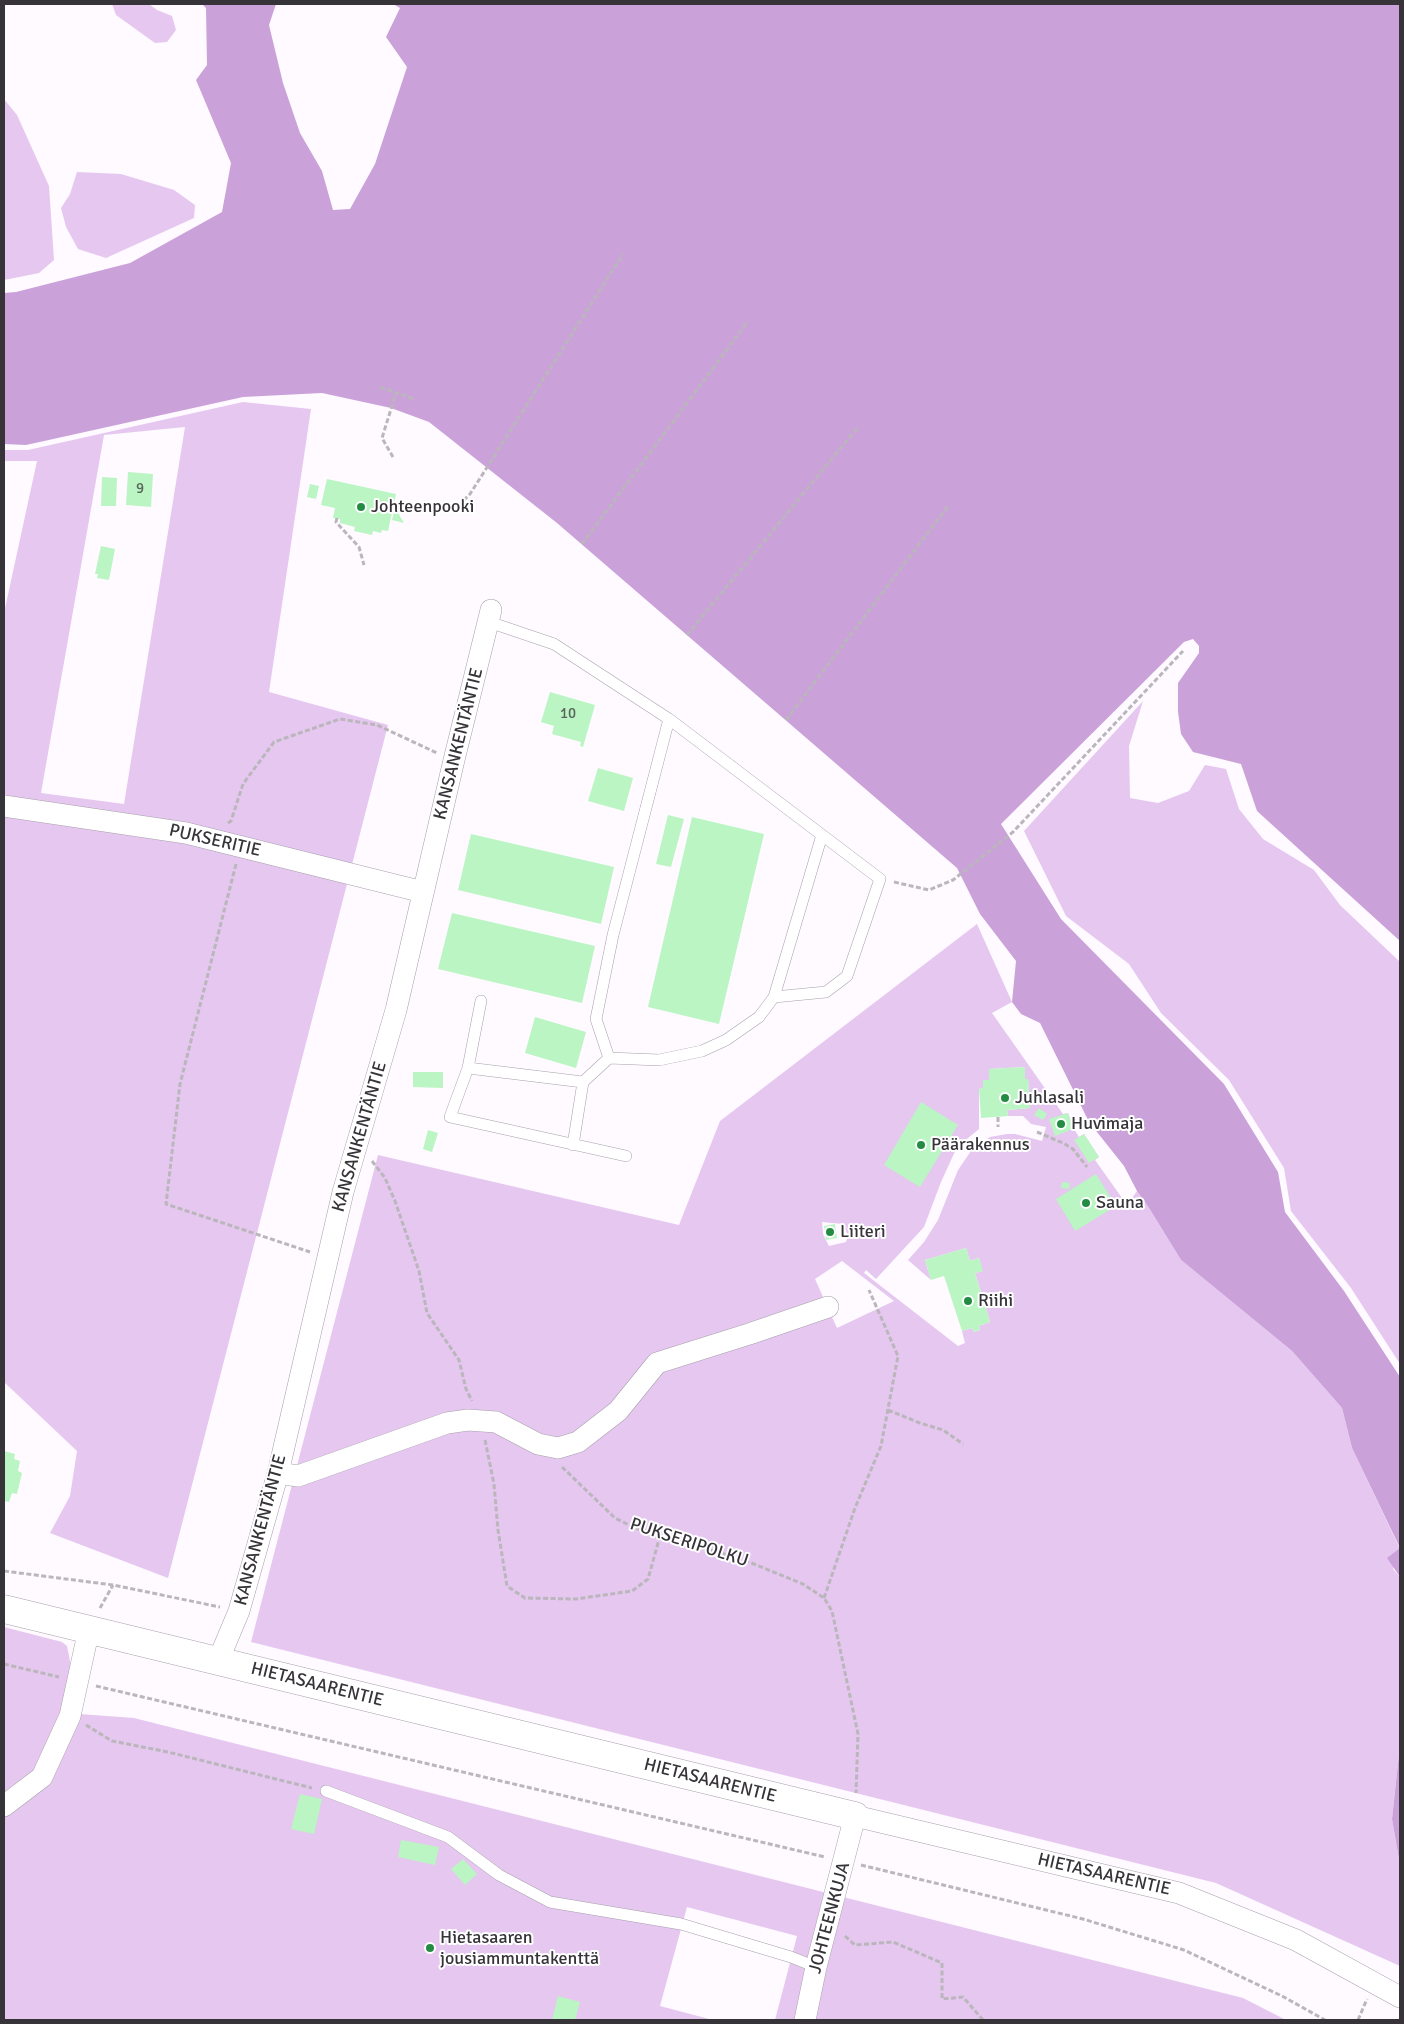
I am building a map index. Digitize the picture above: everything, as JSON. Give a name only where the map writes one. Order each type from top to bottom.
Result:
[{"type":"street","name":"KANSANKENTÄNTIE","points":[[218,1661],[239,1611],[278,1473],[343,1192],[396,1010],[454,760],[490,616]]},
{"type":"street","name":"PUKSERITIE","points":[[4,806],[186,833],[423,892]]},
{"type":"street","points":[[278,1473],[298,1476],[447,1423],[468,1420],[496,1422],[538,1444],[558,1448],[578,1442],[618,1411],[657,1363],[828,1307]]},
{"type":"street","name":"HIETASAARENTIE","points":[[4,1609],[1179,1893],[1296,1940],[1400,1997]]},
{"type":"street","points":[[4,1806],[42,1777],[70,1716],[90,1629]]},
{"type":"street","name":"JOHTEENKUJA","points":[[805,2020],[816,1967],[855,1816]]},
{"type":"lane","points":[[490,616],[554,644],[669,719],[880,879],[847,976],[826,992],[774,997]]},
{"type":"lane","points":[[609,1058],[596,1019],[613,935],[669,719]]},
{"type":"lane","points":[[574,1145],[583,1082],[609,1058],[659,1060],[702,1051],[726,1040],[759,1017],[774,997],[822,835]]},
{"type":"lane","points":[[481,1001],[468,1068],[450,1117],[626,1156]]},
{"type":"lane","points":[[468,1068],[583,1082]]},
{"type":"lane","points":[[326,1792],[448,1838],[499,1875],[550,1902],[682,1924],[791,1957],[816,1967]]},
{"type":"path","points":[[453,511],[470,494],[623,254]]},
{"type":"path","points":[[582,544],[748,322]]},
{"type":"path","points":[[380,387],[414,399]]},
{"type":"path","points":[[393,457],[382,438],[396,393]]},
{"type":"path","points":[[687,635],[858,427]]},
{"type":"path","points":[[786,720],[949,505]]},
{"type":"path","points":[[336,518],[336,522],[359,547],[364,565]]},
{"type":"path","points":[[880,879],[929,890],[953,880],[1014,832],[1183,651]]},
{"type":"path","points":[[205,838],[231,821],[243,784],[274,742],[340,719],[377,726],[454,760]]},
{"type":"path","points":[[240,846],[180,1084],[166,1204],[328,1258]]},
{"type":"path","points":[[998,1117],[998,1127]]},
{"type":"path","points":[[1036,1132],[1073,1149],[1087,1168]]},
{"type":"path","points":[[359,1140],[371,1161],[385,1178],[395,1201],[419,1271],[428,1313],[459,1360],[466,1389],[476,1410],[489,1420],[485,1432],[486,1447],[494,1484],[498,1530],[507,1586],[525,1598],[576,1600],[632,1591],[648,1579],[660,1536]]},
{"type":"path","points":[[855,1816],[858,1734],[832,1611],[824,1598],[856,1508],[881,1446],[898,1356],[869,1290]]},
{"type":"path","points":[[888,1410],[920,1424],[943,1430],[963,1444]]},
{"type":"path","name":"PUKSERIPOLKU","points":[[538,1444],[615,1518],[635,1528],[744,1560],[803,1584],[824,1598]]},
{"type":"path","points":[[4,1571],[112,1585],[239,1611]]},
{"type":"path","points":[[4,1664],[1083,1919],[1184,1950],[1282,1996],[1325,2020]]},
{"type":"path","points":[[70,1716],[112,1740],[168,1752],[326,1792]]},
{"type":"path","points":[[829,1922],[855,1945],[893,1942],[942,1963],[942,1999],[963,1997],[983,2020]]},
{"type":"shaded area","points":[[112,4],[149,4],[157,10],[172,16],[176,30],[167,42],[155,43],[116,15]]},
{"type":"shaded area","points":[[202,4],[276,4],[269,25],[283,83],[300,133],[322,171],[333,210],[350,209],[375,164],[407,67],[386,37],[400,8],[393,4],[1400,4],[1400,941],[1257,811],[1241,764],[1193,752],[1181,734],[1178,712],[1178,683],[1199,653],[1199,646],[1193,639],[1184,642],[1001,824],[1061,919],[1224,1084],[1278,1172],[1285,1212],[1344,1291],[1400,1377],[1400,1548],[1352,1448],[1342,1408],[1292,1351],[1181,1260],[1137,1191],[1124,1166],[1089,1122],[1040,1023],[1021,1014],[1012,1002],[1016,961],[980,914],[957,868],[557,523],[429,422],[391,408],[322,393],[243,397],[26,445],[4,444],[4,293],[16,292],[130,263],[222,212],[231,163],[196,80],[207,65],[206,8]]},
{"type":"shaded area","points":[[4,99],[17,115],[49,186],[54,260],[39,273],[4,280]]},
{"type":"shaded area","points":[[77,172],[121,174],[174,190],[195,205],[194,218],[106,258],[78,249],[66,227],[61,208],[70,194]]},
{"type":"shaded area","points":[[243,402],[311,409],[269,692],[388,725],[168,1578],[50,1533],[70,1496],[77,1451],[4,1382],[4,613],[37,461],[4,461],[4,450],[28,450]],"holes":[[[185,427],[124,804],[41,793],[104,435]]]},
{"type":"shaded area","points":[[1143,701],[1129,746],[1130,798],[1158,803],[1189,791],[1205,765],[1226,769],[1239,809],[1263,839],[1314,870],[1340,905],[1400,962],[1400,1364],[1351,1288],[1291,1211],[1284,1168],[1229,1080],[1161,1013],[1129,964],[1066,916],[1024,831]]},
{"type":"shaded area","points":[[977,924],[1012,1002],[992,1013],[1063,1114],[1068,1113],[1079,1137],[1084,1134],[1099,1157],[1095,1160],[1127,1205],[1137,1191],[1181,1260],[1292,1351],[1342,1408],[1352,1448],[1400,1549],[1393,1569],[1400,1577],[1400,1745],[1392,1819],[1400,1865],[1400,1966],[1216,1883],[251,1642],[378,1155],[679,1225],[720,1121]],"holes":[[[1025,1067],[1025,1079],[1028,1079],[1030,1108],[1007,1110],[1008,1116],[1023,1116],[1031,1124],[1046,1127],[1042,1141],[1015,1134],[1007,1134],[990,1137],[971,1151],[958,1170],[938,1220],[924,1242],[908,1260],[931,1280],[925,1260],[966,1248],[970,1261],[979,1258],[982,1271],[975,1273],[990,1322],[979,1326],[980,1330],[974,1332],[972,1328],[962,1331],[965,1343],[958,1346],[864,1273],[866,1270],[876,1279],[924,1227],[957,1147],[979,1129],[979,1089],[983,1088],[989,1080],[989,1069]],[[822,1222],[843,1224],[848,1236],[846,1242],[829,1246],[823,1234]],[[842,1261],[894,1301],[837,1328],[815,1279]]]},
{"type":"shaded area","points":[[1400,1548],[1400,1577],[1387,1558]]},
{"type":"shaded area","points":[[4,1627],[62,1642],[67,1646],[71,1666],[66,1713],[134,1718],[1243,1998],[1286,2020],[775,2020],[797,1936],[687,1907],[660,2006],[713,2020],[4,2020]]},
{"type":"shaded area","points":[[1400,1745],[1400,1865],[1392,1819]]},
{"type":"building","points":[[128,472],[153,474],[151,507],[126,505]]},
{"type":"building","points":[[102,477],[117,478],[116,506],[101,506]]},
{"type":"building","name":"Johteenpooki","points":[[327,479],[396,494],[388,531],[382,530],[381,533],[373,531],[372,535],[354,531],[355,527],[340,523],[340,519],[333,518],[335,508],[321,505]]},
{"type":"building","points":[[310,484],[319,486],[316,499],[307,497]]},
{"type":"building","points":[[395,508],[404,523],[392,520]]},
{"type":"building","points":[[101,546],[115,549],[109,580],[97,578],[98,574],[95,574]]},
{"type":"building","points":[[550,692],[595,705],[583,747],[580,746],[581,742],[552,734],[554,726],[541,722]]},
{"type":"building","points":[[598,768],[633,778],[624,811],[588,801]]},
{"type":"building","points":[[668,815],[684,819],[671,867],[656,864]]},
{"type":"building","points":[[692,817],[764,834],[719,1024],[648,1007]]},
{"type":"building","points":[[471,834],[614,867],[601,924],[458,890]]},
{"type":"building","points":[[452,913],[595,946],[582,1003],[438,969]]},
{"type":"building","points":[[535,1017],[586,1032],[576,1068],[525,1053]]},
{"type":"building","name":"Juhlasali","points":[[1025,1067],[1025,1079],[1028,1079],[1030,1108],[1007,1110],[1008,1116],[981,1118],[979,1089],[983,1088],[983,1080],[989,1080],[989,1069]]},
{"type":"building","points":[[413,1072],[443,1072],[443,1088],[413,1087]]},
{"type":"building","name":"Päärakennus","points":[[921,1102],[958,1125],[920,1187],[884,1165]]},
{"type":"building","points":[[1039,1108],[1047,1114],[1043,1120],[1034,1115]]},
{"type":"building","name":"Huvimaja","points":[[1068,1113],[1073,1129],[1055,1136],[1049,1119]]},
{"type":"building","points":[[428,1130],[438,1133],[432,1152],[423,1149]]},
{"type":"building","points":[[1084,1134],[1099,1157],[1089,1163],[1074,1140]]},
{"type":"building","name":"Sauna","points":[[1096,1174],[1116,1206],[1075,1231],[1056,1199]]},
{"type":"building","points":[[1062,1182],[1070,1183],[1069,1189],[1061,1188]]},
{"type":"building","name":"Liiteri","points":[[835,1224],[837,1238],[826,1240],[824,1226]]},
{"type":"building","name":"Riihi","points":[[966,1248],[970,1261],[979,1258],[983,1271],[975,1273],[990,1322],[979,1326],[980,1330],[974,1332],[972,1328],[962,1331],[944,1276],[931,1280],[925,1260]]},
{"type":"building","points":[[4,1451],[15,1454],[14,1459],[20,1461],[18,1471],[22,1473],[17,1494],[12,1493],[9,1502],[4,1501]]},
{"type":"building","points":[[300,1794],[322,1799],[314,1834],[291,1829]]},
{"type":"building","points":[[401,1840],[439,1847],[435,1865],[398,1857]]},
{"type":"building","points":[[463,1859],[477,1874],[465,1885],[451,1869]]},
{"type":"building","points":[[558,1996],[580,2002],[575,2020],[552,2020]]},
{"type":"place","name":"Johteenpooki","points":[[361,507]]},
{"type":"place","name":"Juhlasali","points":[[1005,1098]]},
{"type":"place","name":"Huvimaja","points":[[1061,1124]]},
{"type":"place","name":"Päärakennus","points":[[921,1145]]},
{"type":"place","name":"Sauna","points":[[1086,1203]]},
{"type":"place","name":"Liiteri","points":[[830,1232]]},
{"type":"place","name":"Riihi","points":[[968,1301]]},
{"type":"place","name":"Hietasaaren jousiammuntakenttä","points":[[430,1948]]}]
